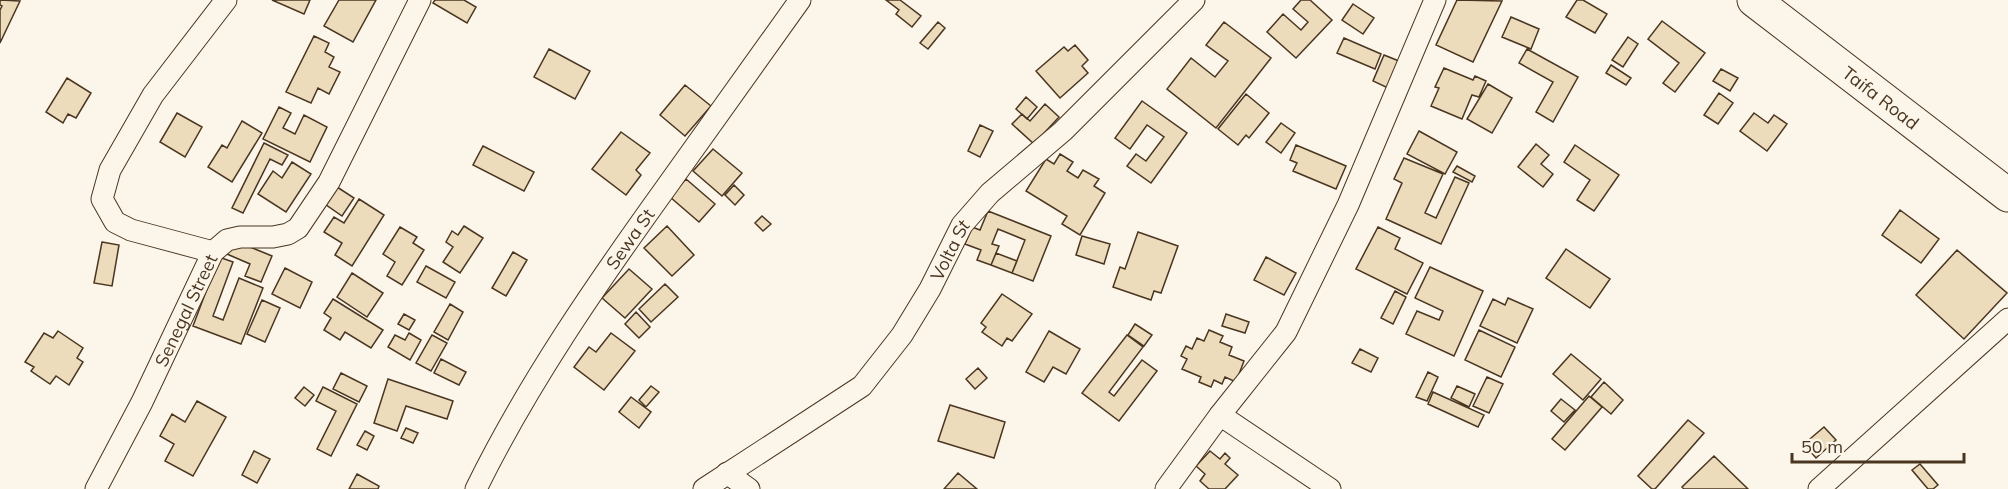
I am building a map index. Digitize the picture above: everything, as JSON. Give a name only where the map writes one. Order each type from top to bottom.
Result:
[{"type":"highway","name":"Taifa Road","points":[[1754,0],[2006,190]]},
{"type":"street","points":[[213,252],[131,230],[115,222],[102,199],[110,170],[153,95],[226,0]]},
{"type":"street","name":"Senegal Street","points":[[96,489],[142,402],[213,252],[227,240],[240,237],[273,237],[288,234],[298,228],[328,182],[420,0]]},
{"type":"street","name":"Sewa St","points":[[476,489],[495,451],[546,363],[606,272],[800,0]]},
{"type":"street","name":"Volta St","points":[[704,489],[862,386],[902,334],[930,289],[962,225],[990,192],[1063,131],[1194,0]]},
{"type":"street","points":[[1166,489],[1220,415],[1286,332],[1348,205],[1435,0]]},
{"type":"street","points":[[1819,489],[2008,319]]},
{"type":"street","points":[[1220,415],[1330,489]]},
{"type":"street","points":[[727,473],[749,489]]},
{"type":"building","points":[[0,0],[20,1],[0,43],[2,6]]},
{"type":"building","points":[[272,0],[310,0],[304,14]]},
{"type":"building","points":[[339,0],[376,0],[353,42],[324,26]]},
{"type":"building","points":[[435,0],[464,0],[476,7],[467,23],[433,3]]},
{"type":"building","points":[[886,0],[900,0],[921,16],[912,27],[896,14],[899,10]]},
{"type":"building","points":[[1301,0],[1310,0],[1332,20],[1296,58],[1267,32],[1283,14],[1301,30],[1308,22],[1293,9]]},
{"type":"building","points":[[1457,0],[1502,1],[1473,62],[1436,45]]},
{"type":"building","points":[[1577,0],[1583,0],[1607,14],[1595,33],[1566,17]]},
{"type":"building","points":[[1353,4],[1374,18],[1363,34],[1342,20]]},
{"type":"building","points":[[1511,17],[1539,29],[1531,49],[1502,37]]},
{"type":"building","points":[[1662,21],[1705,53],[1675,92],[1663,83],[1679,63],[1648,39]]},
{"type":"building","points":[[938,22],[945,28],[928,49],[920,43]]},
{"type":"building","points":[[1224,22],[1271,58],[1216,128],[1167,89],[1191,58],[1215,77],[1228,61],[1206,45]]},
{"type":"building","points":[[314,36],[329,43],[325,52],[334,57],[329,67],[340,72],[329,94],[318,88],[311,103],[286,92]]},
{"type":"building","points":[[1628,37],[1638,44],[1623,67],[1612,60]]},
{"type":"building","points":[[1344,38],[1381,54],[1375,69],[1337,53]]},
{"type":"building","points":[[1075,45],[1088,60],[1082,66],[1088,73],[1060,98],[1036,71],[1064,47],[1068,51]]},
{"type":"building","points":[[549,49],[590,71],[575,99],[534,77]]},
{"type":"building","points":[[1527,49],[1578,77],[1553,122],[1536,112],[1553,82],[1519,63]]},
{"type":"building","points":[[1384,55],[1399,61],[1388,88],[1373,81]]},
{"type":"building","points":[[1611,65],[1631,78],[1626,85],[1606,73]]},
{"type":"building","points":[[1444,68],[1473,80],[1475,76],[1486,81],[1479,97],[1472,95],[1462,119],[1431,106],[1439,88],[1435,87]]},
{"type":"building","points":[[1721,69],[1738,78],[1730,91],[1713,81]]},
{"type":"building","points":[[67,78],[91,93],[76,118],[68,114],[63,123],[46,112]]},
{"type":"building","points":[[1488,84],[1512,98],[1492,133],[1467,119]]},
{"type":"building","points":[[685,85],[711,106],[685,136],[660,115]]},
{"type":"building","points":[[1719,93],[1733,103],[1718,124],[1704,115]]},
{"type":"building","points":[[1246,94],[1269,113],[1249,138],[1246,135],[1238,145],[1218,129]]},
{"type":"building","points":[[1026,97],[1037,107],[1027,119],[1016,109]]},
{"type":"building","points":[[1142,101],[1187,133],[1151,183],[1127,166],[1136,154],[1146,161],[1164,137],[1147,125],[1130,149],[1115,138]]},
{"type":"building","points":[[1045,104],[1059,117],[1034,144],[1012,124],[1022,114],[1030,121]]},
{"type":"building","points":[[279,107],[291,113],[283,128],[295,134],[304,115],[327,127],[310,162],[263,139]]},
{"type":"building","points":[[177,113],[202,127],[185,157],[160,142]]},
{"type":"building","points":[[1754,113],[1768,123],[1774,115],[1787,124],[1767,151],[1740,131]]},
{"type":"building","points":[[242,121],[262,133],[232,182],[208,167],[222,145],[227,148]]},
{"type":"building","points":[[1281,123],[1295,133],[1281,153],[1266,142]]},
{"type":"building","points":[[980,125],[993,131],[980,157],[968,151]]},
{"type":"building","points":[[1419,131],[1457,152],[1445,174],[1407,154]]},
{"type":"building","points":[[621,132],[650,153],[636,170],[641,175],[626,195],[592,169]]},
{"type":"building","points":[[264,143],[288,155],[282,165],[270,159],[243,213],[232,208]]},
{"type":"building","points":[[1536,144],[1549,155],[1541,164],[1553,174],[1543,187],[1518,167]]},
{"type":"building","points":[[1296,145],[1346,166],[1336,189],[1293,171],[1297,163],[1290,160]]},
{"type":"building","points":[[1575,145],[1619,175],[1594,211],[1577,200],[1590,180],[1564,162]]},
{"type":"building","points":[[483,146],[534,172],[524,191],[473,165]]},
{"type":"building","points":[[713,149],[742,173],[722,196],[693,171]]},
{"type":"building","points":[[1060,154],[1073,162],[1067,171],[1078,178],[1083,170],[1099,179],[1094,186],[1105,193],[1080,235],[1062,224],[1067,216],[1026,191],[1046,159],[1054,164]]},
{"type":"building","points":[[1404,158],[1443,174],[1425,213],[1436,218],[1455,177],[1469,183],[1441,244],[1386,219],[1402,183],[1394,179]]},
{"type":"building","points":[[292,162],[311,174],[286,212],[258,194],[273,171],[282,178]]},
{"type":"building","points":[[1457,166],[1475,176],[1472,182],[1453,172]]},
{"type":"building","points":[[686,179],[715,204],[699,222],[670,197]]},
{"type":"building","points":[[334,185],[354,198],[342,216],[322,202]]},
{"type":"building","points":[[734,185],[744,195],[735,205],[725,195]]},
{"type":"building","points":[[359,199],[384,215],[352,266],[335,255],[342,243],[324,232],[334,217],[344,223]]},
{"type":"building","points":[[1900,210],[1939,239],[1921,263],[1882,235]]},
{"type":"building","points":[[988,211],[1051,236],[1033,281],[1012,273],[1025,240],[998,229],[992,244],[999,246],[991,265],[977,260],[981,250],[965,244],[972,227],[980,230]]},
{"type":"building","points":[[762,216],[771,224],[763,231],[755,223]]},
{"type":"building","points":[[464,226],[483,238],[460,273],[443,262],[453,247],[446,242],[452,231],[458,235]]},
{"type":"building","points":[[667,226],[694,255],[672,276],[644,248]]},
{"type":"building","points":[[400,227],[417,237],[413,243],[424,250],[402,285],[387,276],[395,262],[383,254]]},
{"type":"building","points":[[1378,227],[1400,238],[1395,249],[1423,263],[1407,294],[1356,269]]},
{"type":"building","points":[[1138,232],[1178,246],[1161,293],[1154,291],[1151,300],[1113,287],[1120,267],[1125,269]]},
{"type":"building","points":[[1082,236],[1110,244],[1104,264],[1076,255]]},
{"type":"building","points":[[233,240],[272,256],[261,282],[245,276],[250,264],[227,254]]},
{"type":"building","points":[[102,242],[119,245],[112,286],[94,283]]},
{"type":"building","points":[[1566,249],[1610,279],[1590,308],[1546,278]]},
{"type":"building","points":[[1957,250],[2007,293],[1964,339],[1916,295]]},
{"type":"building","points":[[513,252],[527,260],[506,296],[492,288]]},
{"type":"building","points":[[996,253],[1017,261],[1012,273],[991,265]]},
{"type":"building","points":[[219,257],[233,262],[213,316],[223,320],[239,278],[263,288],[241,344],[193,326]]},
{"type":"building","points":[[1266,257],[1296,273],[1284,295],[1254,280]]},
{"type":"building","points":[[426,266],[455,282],[446,298],[417,282]]},
{"type":"building","points":[[1430,267],[1483,291],[1454,356],[1406,334],[1417,311],[1439,320],[1443,311],[1415,298]]},
{"type":"building","points":[[285,268],[312,282],[300,308],[272,294]]},
{"type":"building","points":[[629,269],[652,289],[625,318],[602,298]]},
{"type":"building","points":[[352,273],[383,293],[367,317],[337,297]]},
{"type":"building","points":[[665,284],[678,297],[651,322],[639,309]]},
{"type":"building","points":[[1395,291],[1406,297],[1393,324],[1381,318]]},
{"type":"building","points":[[1002,294],[1032,314],[1012,341],[1007,338],[1002,346],[982,332],[986,327],[981,323]]},
{"type":"building","points":[[1508,298],[1533,309],[1517,343],[1480,326],[1493,299],[1505,305]]},
{"type":"building","points":[[333,299],[383,330],[371,348],[345,332],[340,340],[324,330],[331,318],[324,313]]},
{"type":"building","points":[[262,300],[280,308],[265,342],[247,334]]},
{"type":"building","points":[[450,304],[463,312],[448,340],[434,332]]},
{"type":"building","points":[[636,312],[650,327],[639,338],[625,324]]},
{"type":"building","points":[[404,314],[415,320],[409,330],[398,324]]},
{"type":"building","points":[[1226,314],[1249,322],[1245,333],[1222,326]]},
{"type":"building","points":[[1135,324],[1152,335],[1144,346],[1128,335]]},
{"type":"building","points":[[1209,330],[1223,336],[1220,342],[1232,347],[1229,355],[1244,361],[1236,382],[1225,377],[1222,384],[1214,380],[1211,387],[1199,382],[1201,377],[1182,369],[1187,359],[1181,356],[1186,346],[1192,349],[1197,338],[1204,341]]},
{"type":"building","points":[[1479,330],[1515,347],[1501,377],[1465,360]]},
{"type":"building","points":[[58,331],[83,348],[77,358],[83,362],[69,385],[56,376],[50,384],[31,371],[34,367],[25,362],[44,333],[53,338]]},
{"type":"building","points":[[1049,331],[1080,349],[1066,374],[1053,367],[1044,382],[1026,372]]},
{"type":"building","points":[[409,333],[421,340],[410,360],[388,347],[395,335],[405,340]]},
{"type":"building","points":[[611,333],[635,351],[604,390],[574,367],[589,347],[596,352]]},
{"type":"building","points":[[432,335],[447,343],[431,371],[416,363]]},
{"type":"building","points":[[1127,335],[1143,347],[1109,392],[1114,396],[1142,360],[1157,371],[1119,421],[1082,393]]},
{"type":"building","points":[[1360,349],[1378,358],[1371,372],[1352,363]]},
{"type":"building","points":[[1571,354],[1601,379],[1583,400],[1553,374]]},
{"type":"building","points":[[441,359],[466,372],[459,385],[434,373]]},
{"type":"building","points":[[978,368],[987,378],[975,389],[966,379]]},
{"type":"building","points":[[1428,372],[1438,377],[1427,401],[1416,397]]},
{"type":"building","points":[[341,373],[367,386],[359,402],[333,389]]},
{"type":"building","points":[[1487,377],[1503,384],[1489,413],[1473,406]]},
{"type":"building","points":[[388,379],[453,401],[447,419],[406,406],[397,431],[374,423]]},
{"type":"building","points":[[1604,382],[1623,400],[1611,414],[1591,397]]},
{"type":"building","points":[[651,386],[659,392],[646,407],[639,400]]},
{"type":"building","points":[[1457,386],[1475,394],[1469,407],[1451,398]]},
{"type":"building","points":[[304,387],[314,395],[305,406],[295,398]]},
{"type":"building","points":[[323,387],[357,404],[331,456],[317,449],[336,411],[316,401]]},
{"type":"building","points":[[1433,392],[1484,415],[1478,427],[1428,404]]},
{"type":"building","points":[[1589,396],[1602,407],[1565,450],[1552,439]]},
{"type":"building","points":[[631,397],[651,412],[639,428],[619,412]]},
{"type":"building","points":[[1561,399],[1575,410],[1564,422],[1551,411]]},
{"type":"building","points":[[197,401],[226,417],[193,476],[165,461],[174,444],[160,436],[172,414],[185,422]]},
{"type":"building","points":[[950,405],[1005,422],[994,458],[938,441]]},
{"type":"building","points":[[1688,420],[1704,433],[1655,489],[1652,489],[1638,476]]},
{"type":"building","points":[[1824,427],[1836,440],[1816,458],[1804,444]]},
{"type":"building","points":[[406,428],[418,433],[413,443],[401,438]]},
{"type":"building","points":[[365,431],[374,436],[367,450],[357,445]]},
{"type":"building","points":[[254,451],[270,459],[257,483],[242,475]]},
{"type":"building","points":[[1210,451],[1220,459],[1225,453],[1230,458],[1225,464],[1238,475],[1225,489],[1209,489],[1200,481],[1205,474],[1196,466]]},
{"type":"building","points":[[1714,456],[1748,489],[1684,489],[1682,487]]},
{"type":"building","points":[[1920,464],[1938,485],[1933,489],[1928,489],[1912,470]]},
{"type":"building","points":[[958,473],[977,489],[944,489]]},
{"type":"building","points":[[357,474],[379,486],[378,489],[349,489]]}]
